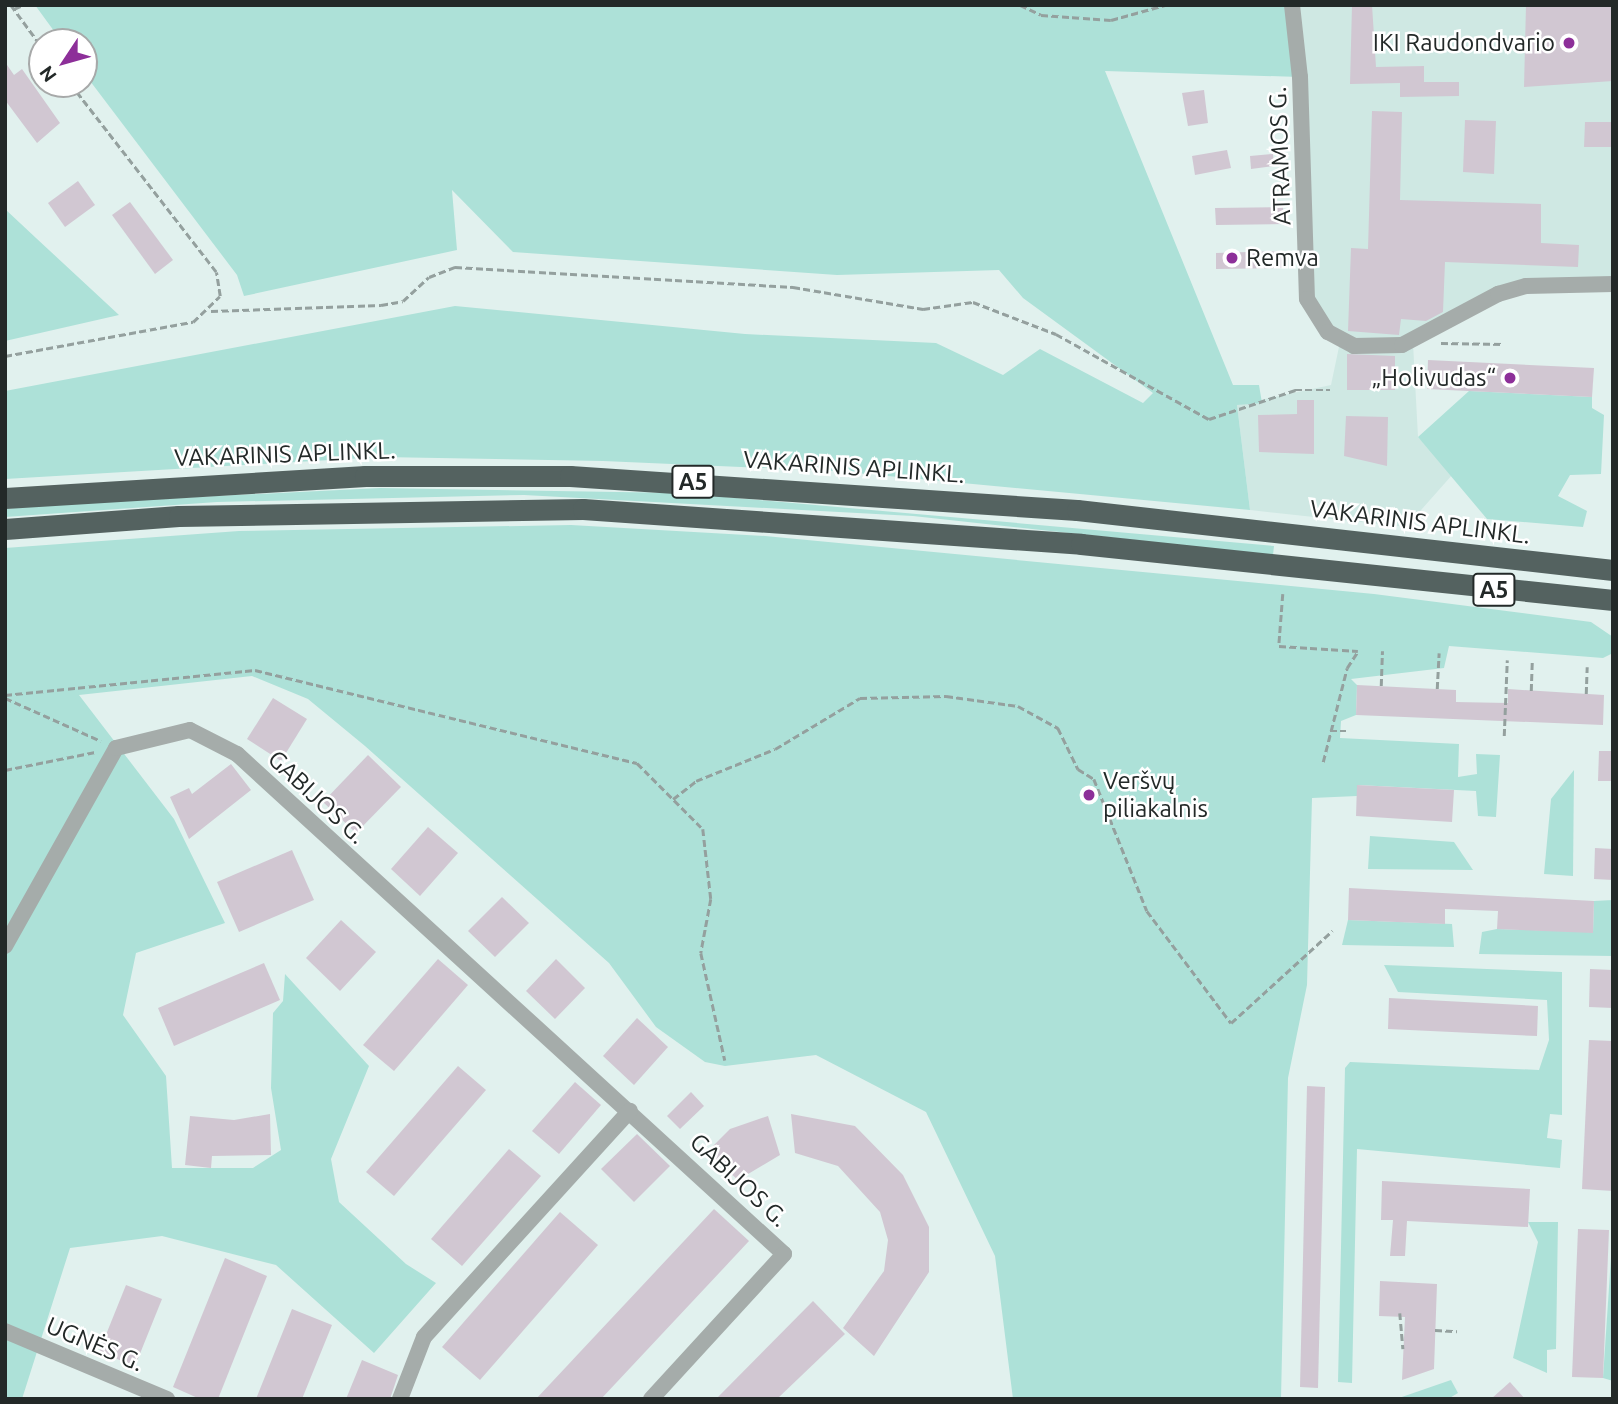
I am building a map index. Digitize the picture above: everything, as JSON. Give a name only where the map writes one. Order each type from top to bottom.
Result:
[{"type":"highway","name":"VAKARINIS APLINKL.","points":[[5,498],[337,478],[570,476],[1063,509],[1613,570]]},
{"type":"highway","name":"A5","points":[[5,529],[366,509],[583,509],[786,518],[1613,600]]},
{"type":"street","name":"ATRAMOS G.","points":[[1292,5],[1307,299],[1340,342],[1413,343]]},
{"type":"street","points":[[1413,343],[1498,293],[1540,285],[1613,284]]},
{"type":"street","name":"GABIJOS G.","points":[[116,748],[190,730],[237,754],[784,1254],[650,1399]]},
{"type":"street","points":[[5,946],[116,748]]},
{"type":"street","points":[[400,1399],[424,1337],[630,1111]]},
{"type":"street","name":"UGNĖS G.","points":[[5,1331],[167,1399]]},
{"type":"path","points":[[23,5],[12,7],[28,28]]},
{"type":"path","points":[[1020,5],[1041,16],[1111,20],[1165,5]]},
{"type":"path","points":[[81,98],[216,272],[220,296],[211,311]]},
{"type":"path","points":[[5,356],[141,336],[211,311],[381,305],[403,300],[429,276],[454,267],[793,287],[923,309],[973,302],[1068,340],[1209,419],[1270,402],[1295,390],[1330,390]]},
{"type":"path","points":[[1413,343],[1504,344]]},
{"type":"path","points":[[1283,594],[1279,646],[1358,651],[1330,731],[1323,762]]},
{"type":"path","points":[[1381,686],[1382,651]]},
{"type":"path","points":[[1437,689],[1439,653]]},
{"type":"path","points":[[1504,736],[1507,660]]},
{"type":"path","points":[[1531,691],[1532,661]]},
{"type":"path","points":[[1586,694],[1587,667]]},
{"type":"path","points":[[5,697],[255,670],[637,762],[703,829],[711,899],[701,953],[725,1060]]},
{"type":"path","points":[[673,799],[696,781],[775,749],[860,698],[946,696],[1018,706],[1058,728],[1078,769],[1094,779],[1147,911],[1231,1023],[1332,931]]},
{"type":"path","points":[[5,697],[116,748]]},
{"type":"path","points":[[1330,731],[1346,731]]},
{"type":"path","points":[[5,770],[116,748]]},
{"type":"path","points":[[1400,1313],[1403,1349]]},
{"type":"path","points":[[1435,1330],[1457,1331]]},
{"type":"shaded area","points":[[1292,5],[1613,5],[1613,284],[1526,286],[1413,343],[1418,437],[1453,474],[1406,527],[1250,510],[1237,405],[1331,385],[1340,342],[1307,299]]},
{"type":"green space","points":[[35,5],[1292,5],[1300,77],[1105,71],[1233,385],[1259,385],[1262,403],[1237,405],[1250,510],[835,471],[603,461],[381,457],[5,479],[5,391],[455,306],[745,334],[936,343],[1003,375],[1040,349],[1143,403],[1153,393],[1023,298],[999,270],[837,275],[513,252],[452,190],[457,250],[244,296],[237,275],[98,91],[98,28],[52,28]]},
{"type":"green space","points":[[5,209],[36,238],[119,315],[5,341]]},
{"type":"green space","points":[[1469,391],[1592,397],[1592,408],[1604,415],[1601,474],[1570,475],[1558,496],[1587,511],[1583,527],[1487,519],[1418,437]]},
{"type":"green space","points":[[380,488],[681,493],[1274,546],[1273,555],[913,516],[524,495],[217,502],[5,517],[5,509],[53,504]]},
{"type":"green space","points":[[571,525],[765,536],[1374,594],[1591,622],[1613,637],[1613,653],[1603,658],[1449,646],[1444,668],[1351,679],[1357,685],[1356,715],[1341,721],[1340,738],[1459,744],[1458,777],[1477,774],[1476,754],[1500,755],[1496,817],[1478,816],[1476,791],[1358,785],[1357,796],[1312,798],[1307,985],[1288,1078],[1281,1399],[1013,1399],[995,1256],[926,1112],[816,1055],[725,1066],[705,1062],[656,1027],[609,963],[365,746],[308,699],[252,676],[79,695],[174,819],[225,923],[136,953],[123,1015],[166,1076],[172,1168],[253,1168],[281,1150],[271,1088],[273,1013],[283,1001],[285,974],[369,1066],[331,1159],[339,1202],[406,1264],[436,1283],[374,1353],[276,1265],[162,1236],[70,1248],[22,1399],[5,1399],[5,548],[239,531]]},
{"type":"green space","points":[[1574,770],[1573,876],[1544,874],[1551,799]]},
{"type":"green space","points":[[1370,836],[1454,842],[1473,870],[1368,869]]},
{"type":"green space","points":[[1613,900],[1613,956],[1479,954],[1482,932],[1497,929],[1593,932],[1594,901]]},
{"type":"green space","points":[[1348,920],[1452,924],[1454,947],[1342,945]]},
{"type":"green space","points":[[1384,965],[1562,972],[1562,1115],[1550,1114],[1547,1138],[1562,1140],[1560,1168],[1357,1149],[1352,1383],[1338,1382],[1345,1068],[1350,1062],[1539,1070],[1549,1040],[1547,1000],[1398,992]]},
{"type":"green space","points":[[1528,1222],[1558,1222],[1556,1349],[1547,1350],[1547,1373],[1513,1358],[1538,1242]]},
{"type":"green space","points":[[1613,1227],[1613,1381],[1603,1378]]},
{"type":"green space","points":[[1451,1380],[1458,1393],[1448,1399],[1396,1399]]},
{"type":"building","points":[[1352,5],[1372,5],[1376,67],[1424,66],[1424,82],[1459,82],[1459,96],[1400,97],[1400,83],[1350,84]]},
{"type":"building","name":"IKI Raudondvario","points":[[1526,5],[1613,5],[1613,81],[1524,87]]},
{"type":"building","points":[[5,62],[14,75],[22,69],[28,78],[28,98],[42,98],[60,123],[37,143],[5,100]]},
{"type":"building","points":[[1204,90],[1208,123],[1188,126],[1182,93]]},
{"type":"building","points":[[1372,111],[1402,112],[1400,200],[1541,204],[1541,243],[1579,245],[1578,267],[1445,262],[1443,312],[1426,321],[1401,319],[1399,335],[1348,331],[1351,248],[1368,249]]},
{"type":"building","points":[[1465,120],[1496,121],[1494,174],[1463,172]]},
{"type":"building","points":[[1585,122],[1613,122],[1613,147],[1584,147]]},
{"type":"building","points":[[1227,150],[1231,168],[1195,175],[1192,156]]},
{"type":"building","points":[[1273,154],[1274,166],[1251,169],[1250,156]]},
{"type":"building","points":[[78,181],[95,205],[65,227],[48,203]]},
{"type":"building","points":[[130,202],[173,260],[155,274],[112,215]]},
{"type":"building","points":[[1283,207],[1284,224],[1216,225],[1215,208]]},
{"type":"building","points":[[1284,251],[1284,268],[1216,269],[1216,253]]},
{"type":"building","points":[[1347,354],[1395,356],[1395,390],[1347,390]]},
{"type":"building","name":"„Holivudas“","points":[[1428,360],[1594,368],[1592,397],[1427,389]]},
{"type":"building","points":[[1297,400],[1314,400],[1314,454],[1259,452],[1258,415],[1297,414]]},
{"type":"building","points":[[1346,416],[1388,417],[1387,466],[1344,456]]},
{"type":"building","points":[[1357,685],[1456,690],[1456,702],[1508,703],[1508,689],[1604,695],[1603,725],[1356,715]]},
{"type":"building","points":[[273,698],[307,719],[281,761],[247,739]]},
{"type":"building","points":[[1599,751],[1613,751],[1613,781],[1598,781]]},
{"type":"building","points":[[368,755],[401,787],[356,833],[323,802]]},
{"type":"building","points":[[231,764],[251,790],[189,839],[170,797],[189,788],[192,794]]},
{"type":"building","points":[[1357,785],[1454,790],[1452,822],[1356,816]]},
{"type":"building","points":[[428,827],[458,853],[420,896],[391,869]]},
{"type":"building","points":[[1595,848],[1613,849],[1613,880],[1594,879]]},
{"type":"building","points":[[292,850],[314,900],[239,932],[217,882]]},
{"type":"building","points":[[1349,888],[1594,901],[1593,933],[1497,929],[1498,911],[1445,909],[1445,924],[1348,920]]},
{"type":"building","points":[[502,897],[529,923],[495,957],[468,931]]},
{"type":"building","points":[[341,920],[376,952],[340,991],[306,958]]},
{"type":"building","points":[[438,959],[468,985],[394,1071],[363,1045]]},
{"type":"building","points":[[556,959],[585,988],[555,1019],[526,991]]},
{"type":"building","points":[[264,963],[280,1000],[174,1046],[158,1008]]},
{"type":"building","points":[[1590,969],[1613,970],[1613,1008],[1589,1007]]},
{"type":"building","points":[[1389,998],[1538,1006],[1537,1036],[1388,1029]]},
{"type":"building","points":[[637,1018],[668,1047],[634,1085],[603,1056]]},
{"type":"building","points":[[1589,1040],[1613,1041],[1613,1191],[1582,1189]]},
{"type":"building","points":[[458,1066],[486,1090],[394,1196],[366,1172]]},
{"type":"building","points":[[575,1082],[601,1105],[559,1154],[532,1131]]},
{"type":"building","points":[[1307,1086],[1325,1087],[1318,1388],[1300,1387]]},
{"type":"building","points":[[691,1092],[704,1106],[680,1129],[667,1116]]},
{"type":"building","points":[[270,1114],[271,1155],[212,1156],[211,1168],[185,1165],[190,1116],[234,1120]]},
{"type":"building","points":[[791,1114],[855,1126],[903,1175],[929,1227],[929,1272],[874,1356],[843,1328],[884,1271],[888,1240],[880,1212],[838,1166],[795,1153]]},
{"type":"building","points":[[768,1116],[780,1155],[738,1180],[707,1152],[730,1129]]},
{"type":"building","points":[[637,1134],[670,1166],[634,1202],[601,1169]]},
{"type":"building","points":[[509,1149],[541,1176],[462,1266],[431,1239]]},
{"type":"building","points":[[1382,1181],[1530,1189],[1528,1227],[1407,1221],[1405,1256],[1390,1256],[1393,1220],[1381,1220]]},
{"type":"building","points":[[714,1209],[749,1241],[721,1271],[601,1399],[536,1399]]},
{"type":"building","points":[[560,1212],[598,1245],[480,1380],[442,1347]]},
{"type":"building","points":[[1578,1229],[1609,1230],[1603,1378],[1572,1377]]},
{"type":"building","points":[[225,1258],[267,1276],[218,1399],[200,1399],[173,1387]]},
{"type":"building","points":[[1380,1281],[1437,1284],[1434,1369],[1402,1380],[1405,1317],[1379,1316]]},
{"type":"building","points":[[126,1285],[162,1299],[135,1366],[99,1352]]},
{"type":"building","points":[[813,1301],[845,1334],[777,1399],[716,1399]]},
{"type":"building","points":[[292,1309],[332,1325],[302,1399],[256,1399]]},
{"type":"building","points":[[362,1360],[398,1375],[390,1399],[346,1399]]},
{"type":"building","points":[[1510,1382],[1525,1399],[1491,1399]]},
{"type":"place","name":"IKI Raudondvario","points":[[1569,43]]},
{"type":"place","name":"Remva","points":[[1232,258]]},
{"type":"place","name":"„Holivudas“","points":[[1510,378]]},
{"type":"place","name":"Veršvų piliakalnis","points":[[1089,795]]}]
